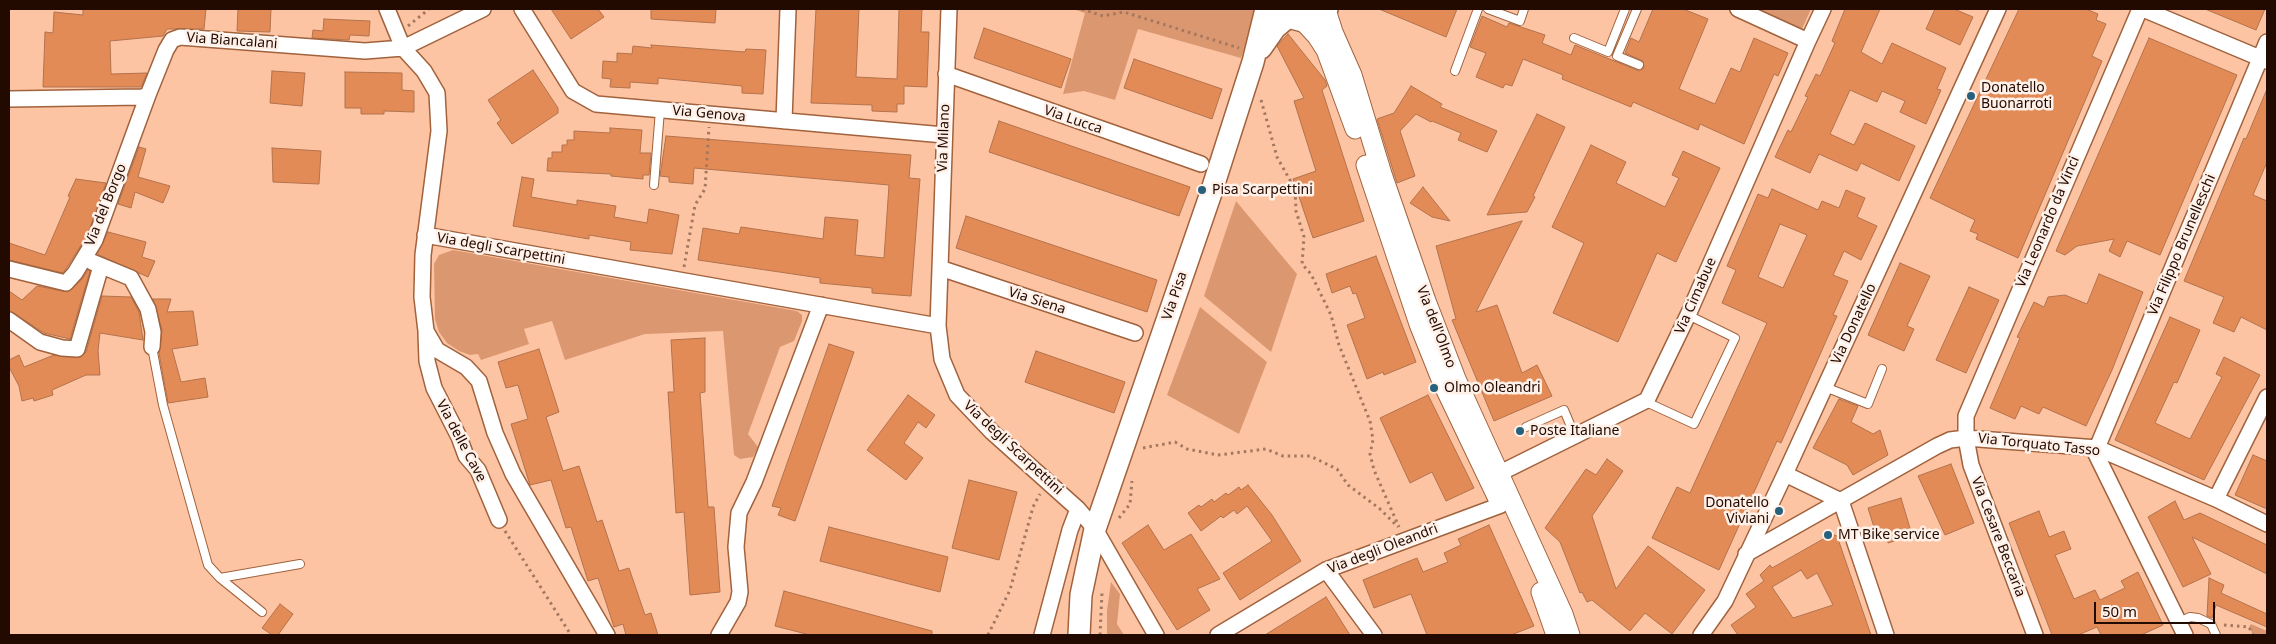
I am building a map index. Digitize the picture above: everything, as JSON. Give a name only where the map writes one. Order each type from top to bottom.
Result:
[{"type":"main road","name":"Via Pisa","points":[[1080,635],[1081,594],[1095,529],[1211,193],[1245,59],[1266,9]]},
{"type":"main road","name":"Via dell'Olmo","points":[[1290,15],[1316,18],[1327,9]]},
{"type":"main road","name":"Via Pisa","points":[[1245,59],[1290,15]]},
{"type":"street","points":[[387,9],[400,42],[424,71],[437,93],[439,131],[425,235]]},
{"type":"street","points":[[400,42],[483,9]]},
{"type":"street","name":"Via Genova","points":[[522,9],[573,90],[596,104],[944,135]]},
{"type":"street","points":[[784,121],[788,9]]},
{"type":"street","name":"Via Milano","points":[[940,268],[949,9]]},
{"type":"street","name":"Via dell'Olmo","points":[[1327,9],[1333,32],[1352,75],[1382,174],[1426,302],[1456,379],[1563,614],[1570,635]]},
{"type":"street","points":[[1738,9],[1808,41]]},
{"type":"street","name":"Via Cimabue","points":[[1644,401],[1651,393],[1688,315],[1823,9]]},
{"type":"street","name":"Via Donatello","points":[[1705,634],[1725,602],[1998,9]]},
{"type":"street","points":[[2142,9],[2264,60]]},
{"type":"street","name":"Via Leonardo da Vinci","points":[[1966,438],[1968,408],[2142,9]]},
{"type":"street","name":"Via dell'Olmo","points":[[1290,15],[1318,36],[1332,62],[1352,118],[1385,228],[1419,324],[1443,384],[1544,599],[1556,635]]},
{"type":"street","name":"Via Biancalani","points":[[148,95],[166,50],[172,40],[180,37],[365,51],[400,42]]},
{"type":"street","name":"Via Filippo Brunelleschi","points":[[2095,448],[2264,60],[2267,42]]},
{"type":"street","name":"Via Lucca","points":[[946,74],[1201,164]]},
{"type":"street","points":[[9,100],[142,97],[148,95]]},
{"type":"street","name":"Via del Borgo","points":[[9,268],[66,283],[84,259],[95,240],[148,95]]},
{"type":"street","name":"Via degli Scarpettini","points":[[607,635],[513,474],[494,433],[479,381],[466,367],[437,350],[426,332],[422,297],[425,235],[938,326]]},
{"type":"street","points":[[84,259],[131,278],[148,309],[153,332],[152,347]]},
{"type":"street","points":[[9,320],[40,342],[62,348],[77,348],[101,266]]},
{"type":"street","name":"Via degli Scarpettini","points":[[940,268],[938,326],[942,359],[957,395],[992,432],[1078,509],[1095,529],[1156,635]]},
{"type":"street","name":"Via Siena","points":[[940,268],[1134,333]]},
{"type":"street","points":[[719,635],[738,602],[740,592],[736,547],[739,513],[754,482],[821,305]]},
{"type":"street","name":"Via delle Cave","points":[[426,332],[427,361],[434,388],[459,436],[466,456],[478,470],[498,520]]},
{"type":"street","points":[[2216,499],[2267,397]]},
{"type":"street","points":[[1500,473],[1644,401]]},
{"type":"street","name":"Via Torquato Tasso","points":[[1746,554],[1937,446],[1950,440],[1966,438],[2095,448],[2216,499],[2267,524]]},
{"type":"street","name":"Via Cesare Beccaria","points":[[1966,438],[1972,465],[2035,635]]},
{"type":"street","points":[[2095,448],[2182,629]]},
{"type":"street","points":[[1785,474],[1841,501],[1886,635]]},
{"type":"street","name":"Via degli Oleandri","points":[[1218,635],[1326,570],[1348,560],[1501,505]]},
{"type":"street","points":[[1042,635],[1070,530],[1078,509]]},
{"type":"street","points":[[1326,570],[1374,635]]},
{"type":"lane","points":[[1455,71],[1478,9]]},
{"type":"lane","points":[[1488,9],[1520,21],[1524,9]]},
{"type":"lane","points":[[1574,38],[1608,52],[1625,9]]},
{"type":"lane","points":[[1637,9],[1617,56],[1639,64]]},
{"type":"lane","points":[[654,185],[660,110]]},
{"type":"lane","points":[[1644,401],[1694,424],[1735,338],[1688,315]]},
{"type":"lane","points":[[152,347],[163,405],[208,565],[220,578],[262,612]]},
{"type":"lane","points":[[1825,387],[1868,404],[1882,369]]},
{"type":"lane","points":[[1526,427],[1564,410],[1575,436]]},
{"type":"lane","points":[[220,578],[300,564]]},
{"type":"lane","points":[[2182,629],[2190,617],[2211,624],[2216,635]]},
{"type":"path","points":[[400,42],[429,9]]},
{"type":"path","points":[[1082,9],[1103,16],[1124,12],[1239,48],[1245,59]]},
{"type":"path","points":[[1143,448],[1175,442],[1187,449],[1218,455],[1266,449],[1283,456],[1310,456],[1337,469],[1348,485],[1380,510],[1401,530],[1374,470],[1370,454],[1374,440],[1370,421],[1339,345],[1332,315],[1311,274],[1302,264],[1304,237],[1296,211],[1294,189],[1276,157],[1262,100]]},
{"type":"path","points":[[682,280],[695,205],[704,189],[710,114]]},
{"type":"path","points":[[988,635],[1010,590],[1035,502],[1048,483]]},
{"type":"path","points":[[498,520],[571,635]]},
{"type":"path","points":[[2211,624],[2249,627],[2254,635]]},
{"type":"shaded area","points":[[1073,9],[1253,9],[1257,14],[1241,58],[1138,29],[1115,100],[1084,91],[1063,94],[1085,13]]},
{"type":"shaded area","points":[[1752,9],[1811,9],[1801,31]]},
{"type":"shaded area","points":[[1236,201],[1297,274],[1271,352],[1204,296]]},
{"type":"shaded area","points":[[453,250],[797,311],[802,315],[802,321],[794,341],[780,347],[748,434],[758,447],[753,457],[740,459],[734,455],[723,331],[645,334],[565,360],[552,321],[524,329],[529,344],[481,360],[478,354],[470,355],[459,351],[447,343],[439,332],[435,319],[434,264],[439,255]]},
{"type":"shaded area","points":[[1200,307],[1267,362],[1239,434],[1167,395]]},
{"type":"shaded area","points":[[1111,582],[1120,594],[1117,624],[1124,635],[1107,635],[1107,611]]},
{"type":"shaded area","points":[[2251,624],[2267,631],[2267,635],[2253,635],[2249,627]]},
{"type":"building","points":[[83,9],[206,9],[204,29],[167,29],[163,36],[110,41],[111,74],[147,73],[141,87],[43,87],[45,32],[53,33],[54,12],[83,15]]},
{"type":"building","points":[[238,9],[271,9],[270,32],[237,31]]},
{"type":"building","points":[[551,9],[598,9],[604,17],[571,39]]},
{"type":"building","points":[[651,9],[716,9],[715,23],[651,19]]},
{"type":"building","points":[[816,9],[859,9],[856,77],[897,79],[899,9],[922,9],[921,32],[929,32],[927,87],[904,86],[904,104],[897,104],[897,112],[872,111],[872,105],[811,103]]},
{"type":"building","points":[[1379,9],[1457,9],[1446,37]]},
{"type":"building","points":[[1653,9],[1683,9],[1708,19],[1679,89],[1715,104],[1731,68],[1740,72],[1754,38],[1788,53],[1778,76],[1774,74],[1744,144],[1700,124],[1698,130],[1633,102],[1631,107],[1562,79],[1563,75],[1523,59],[1512,86],[1505,84],[1503,88],[1476,77],[1486,53],[1470,47],[1482,16],[1507,27],[1509,23],[1545,35],[1542,43],[1571,55],[1575,45],[1639,71],[1644,68],[1643,61],[1625,53],[1631,38],[1639,42]]},
{"type":"building","points":[[1845,9],[1880,9],[1861,52],[1882,64],[1892,43],[1946,68],[1937,89],[1941,90],[1926,124],[1900,112],[1905,101],[1882,91],[1877,102],[1850,90],[1830,134],[1854,145],[1865,123],[1915,146],[1899,181],[1861,163],[1857,171],[1819,154],[1810,173],[1775,157],[1788,130],[1791,132],[1808,97],[1805,96],[1816,74],[1820,76],[1835,43],[1832,41]]},
{"type":"building","points":[[1935,9],[1954,9],[1973,17],[1960,45],[1926,29]]},
{"type":"building","points":[[2019,9],[2086,9],[2098,14],[2096,20],[2106,24],[2092,56],[2102,61],[2018,258],[1976,239],[1978,234],[1970,231],[1975,220],[1930,198]]},
{"type":"building","points":[[2205,9],[2265,9],[2256,30]]},
{"type":"building","points":[[324,19],[370,21],[369,36],[350,35],[349,40],[312,38],[313,30],[323,31]]},
{"type":"building","points":[[984,28],[1071,59],[1061,88],[974,58]]},
{"type":"building","points":[[1288,34],[1325,80],[1327,86],[1322,90],[1364,221],[1313,238],[1293,179],[1316,171],[1294,101],[1304,98],[1277,46]]},
{"type":"building","points":[[2149,38],[2237,75],[2160,255],[2127,241],[2120,257],[2109,251],[2114,239],[2077,246],[2065,255],[2056,251]]},
{"type":"building","points":[[651,45],[745,52],[746,49],[766,50],[763,94],[742,93],[742,86],[658,78],[658,84],[630,82],[630,88],[610,87],[611,79],[602,78],[603,61],[617,62],[617,53],[632,54],[633,46],[652,48]]},
{"type":"building","points":[[1134,59],[1222,89],[1212,119],[1124,88]]},
{"type":"building","points":[[533,70],[558,108],[558,113],[512,144],[497,123],[501,120],[488,100]]},
{"type":"building","points":[[272,71],[305,73],[302,106],[270,103]]},
{"type":"building","points":[[345,72],[402,73],[402,90],[414,91],[414,112],[384,111],[384,114],[361,114],[361,108],[345,108]]},
{"type":"building","points":[[1411,86],[1442,104],[1440,107],[1497,131],[1487,152],[1458,140],[1461,133],[1431,122],[1416,114],[1400,131],[1415,176],[1397,183],[1377,119],[1394,113]]},
{"type":"building","points":[[2267,89],[2267,162],[2253,195],[2267,201],[2267,330],[2241,317],[2234,332],[2213,323],[2224,297],[2184,281],[2244,138],[2246,139]]},
{"type":"building","points":[[1537,114],[1565,127],[1533,196],[1535,197],[1527,212],[1487,215]]},
{"type":"building","points":[[999,121],[1190,187],[1179,216],[989,152]]},
{"type":"building","points":[[610,128],[642,130],[640,153],[651,153],[649,175],[643,175],[643,179],[611,176],[611,174],[547,171],[548,158],[552,158],[552,152],[562,152],[562,145],[567,145],[567,140],[574,140],[574,131],[610,133]]},
{"type":"building","points":[[666,136],[911,155],[909,178],[920,179],[911,296],[872,293],[872,288],[820,283],[820,278],[698,260],[703,228],[739,234],[741,227],[823,239],[825,217],[858,220],[855,255],[884,258],[889,185],[694,168],[693,184],[669,182],[669,177],[660,176]]},
{"type":"building","points":[[1591,145],[1626,162],[1616,183],[1665,207],[1679,178],[1672,175],[1683,151],[1720,168],[1676,262],[1657,253],[1618,342],[1553,313],[1584,243],[1552,227]]},
{"type":"building","points":[[139,147],[146,149],[138,177],[170,186],[163,203],[135,192],[131,208],[118,204]]},
{"type":"building","points":[[272,148],[321,151],[319,184],[273,182]]},
{"type":"building","points":[[522,177],[534,179],[531,197],[577,205],[577,200],[616,206],[614,217],[647,223],[649,209],[679,215],[672,254],[630,250],[631,242],[589,235],[589,239],[513,226]]},
{"type":"building","points":[[76,179],[106,183],[87,236],[63,273],[9,260],[9,243],[45,255]]},
{"type":"building","points":[[1423,187],[1450,221],[1432,217],[1410,203]]},
{"type":"building","points":[[1772,189],[1818,210],[1822,201],[1839,208],[1846,190],[1865,198],[1857,217],[1877,226],[1861,260],[1844,251],[1833,275],[1848,281],[1833,315],[1837,316],[1781,443],[1777,441],[1719,570],[1652,538],[1677,487],[1690,493],[1767,323],[1722,303],[1736,270],[1727,266],[1758,194],[1768,198]],"holes":[[[1780,224],[1807,235],[1783,288],[1758,277]]]},
{"type":"building","points":[[966,216],[1157,280],[1147,312],[956,248]]},
{"type":"building","points":[[1522,221],[1476,312],[1497,305],[1522,373],[1537,365],[1552,396],[1494,421],[1452,320],[1456,319],[1436,246]]},
{"type":"building","points":[[108,232],[146,242],[142,257],[155,261],[148,277],[97,254]]},
{"type":"building","points":[[1376,256],[1416,362],[1384,375],[1383,372],[1367,379],[1347,325],[1365,318],[1356,293],[1353,294],[1350,286],[1332,293],[1326,274]]},
{"type":"building","points":[[1900,263],[1930,276],[1907,326],[1914,329],[1904,351],[1868,335]]},
{"type":"building","points":[[88,270],[90,271],[70,339],[44,333],[9,310],[9,291],[22,300],[37,286],[68,292],[82,279]]},
{"type":"building","points":[[2099,274],[2143,292],[2112,370],[2086,426],[2043,407],[2039,414],[2021,406],[2015,419],[1990,408],[2020,338],[2017,337],[2034,302],[2044,307],[2048,297],[2065,295],[2087,304]]},
{"type":"building","points":[[1969,287],[1999,300],[1966,373],[1936,360]]},
{"type":"building","points":[[102,296],[131,297],[139,312],[143,340],[100,333],[98,351],[100,375],[86,375],[52,390],[53,395],[34,401],[33,398],[22,401],[19,386],[9,367],[9,360],[19,355],[24,367],[54,355],[81,357],[86,352]]},
{"type":"building","points":[[153,299],[171,299],[167,312],[193,311],[198,345],[172,349],[181,382],[205,378],[208,397],[168,403],[159,353],[162,330]]},
{"type":"building","points":[[2170,317],[2200,330],[2177,383],[2174,382],[2155,423],[2190,439],[2222,377],[2216,374],[2224,357],[2260,375],[2204,480],[2115,440]]},
{"type":"building","points":[[705,338],[705,392],[700,393],[708,507],[714,507],[720,592],[690,595],[684,512],[676,513],[668,392],[674,392],[671,340]]},
{"type":"building","points":[[829,344],[854,352],[795,521],[778,515],[781,508],[772,506]]},
{"type":"building","points":[[539,349],[559,412],[546,417],[563,471],[579,466],[597,522],[602,520],[619,571],[629,568],[645,615],[651,613],[658,635],[626,635],[623,624],[614,627],[598,578],[588,581],[571,527],[566,528],[551,480],[530,485],[511,424],[528,419],[518,385],[506,388],[498,362]]},
{"type":"building","points":[[1036,351],[1125,382],[1114,413],[1025,382]]},
{"type":"building","points":[[908,395],[935,415],[926,428],[918,422],[904,443],[923,458],[906,480],[867,450]]},
{"type":"building","points":[[1428,395],[1474,488],[1446,501],[1432,472],[1410,483],[1380,418]]},
{"type":"building","points":[[1839,399],[1858,406],[1851,422],[1873,434],[1880,430],[1888,455],[1853,475],[1847,465],[1813,448]]},
{"type":"building","points":[[2253,455],[2267,461],[2267,509],[2235,495]]},
{"type":"building","points":[[1607,459],[1623,471],[1592,516],[1616,589],[1648,546],[1705,590],[1672,634],[1645,613],[1630,631],[1592,600],[1587,602],[1582,592],[1580,593],[1560,542],[1545,528],[1586,469],[1596,475]]},
{"type":"building","points":[[1951,464],[1974,523],[1945,535],[1918,476]]},
{"type":"building","points":[[969,480],[1017,492],[999,560],[952,548]]},
{"type":"building","points":[[1248,485],[1272,515],[1301,561],[1240,600],[1223,573],[1272,541],[1247,506],[1237,514],[1234,510],[1223,518],[1221,516],[1201,531],[1188,513],[1199,505],[1201,507],[1212,499],[1214,502],[1226,493],[1228,495],[1239,487],[1241,490]]},
{"type":"building","points":[[1901,498],[1912,535],[1888,543],[1886,534],[1877,537],[1868,508]]},
{"type":"building","points":[[2175,501],[2184,520],[2200,513],[2267,545],[2267,574],[2192,537],[2211,574],[2183,587],[2148,517]]},
{"type":"building","points":[[2039,511],[2049,537],[2064,531],[2071,549],[2055,555],[2074,599],[2095,590],[2100,600],[2125,588],[2121,581],[2138,572],[2163,625],[2141,635],[2101,635],[2097,627],[2078,635],[2052,635],[2009,523]]},
{"type":"building","points":[[1148,525],[1164,550],[1191,534],[1220,579],[1197,589],[1210,610],[1177,630],[1122,543]]},
{"type":"building","points":[[1489,525],[1534,626],[1511,635],[1427,635],[1411,594],[1374,608],[1363,580],[1417,558],[1423,572],[1448,562],[1444,553],[1461,545],[1458,539]]},
{"type":"building","points":[[829,527],[948,557],[940,592],[820,561]]},
{"type":"building","points":[[1832,534],[1837,536],[1871,635],[1738,635],[1731,625],[1756,607],[1746,594],[1764,581],[1760,575],[1770,565],[1772,568]],"holes":[[[1801,570],[1807,579],[1817,573],[1833,605],[1793,618],[1772,587]]]},
{"type":"building","points":[[2209,578],[2224,585],[2221,593],[2267,614],[2267,627],[2216,605],[2212,618],[2207,616]]},
{"type":"building","points":[[784,591],[932,631],[932,635],[810,635],[775,626]]},
{"type":"building","points":[[1326,597],[1350,635],[1265,635]]},
{"type":"building","points":[[280,604],[293,614],[278,635],[272,635],[262,628]]},
{"type":"place","name":"Donatello Buonarroti","points":[[1971,96]]},
{"type":"place","name":"Pisa Scarpettini","points":[[1202,190]]},
{"type":"place","name":"Olmo Oleandri","points":[[1434,388]]},
{"type":"place","name":"Poste Italiane","points":[[1520,431]]},
{"type":"place","name":"Donatello Viviani","points":[[1779,511]]},
{"type":"place","name":"MT Bike service","points":[[1828,535]]}]
